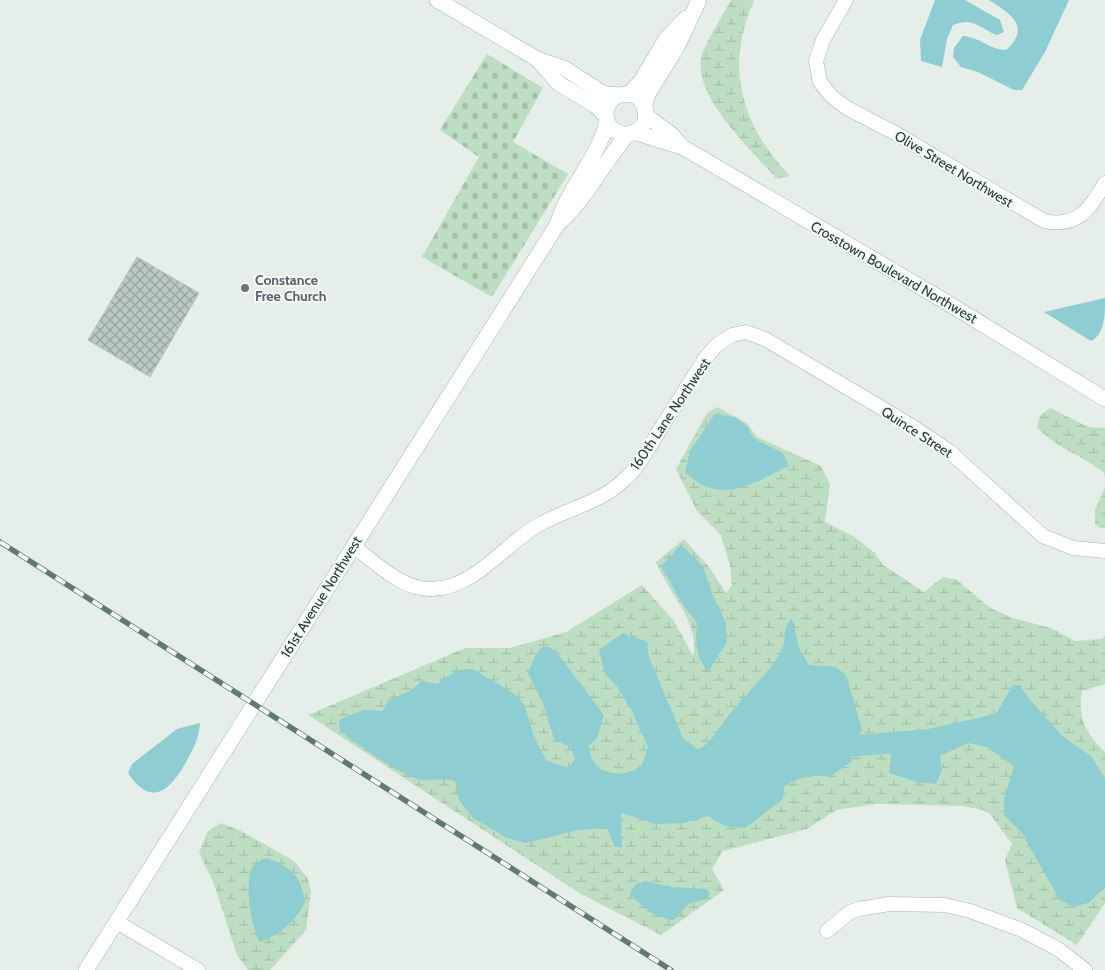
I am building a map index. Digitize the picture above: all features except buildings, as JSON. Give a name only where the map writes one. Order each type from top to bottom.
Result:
[{"type":"main road","points":[[437,0],[537,59],[564,68],[604,94],[635,97],[645,112]]},
{"type":"main road","points":[[537,59],[558,83],[596,106],[616,132],[631,133],[644,122],[648,94],[677,47],[696,6]]},
{"type":"main road","points":[[607,119],[610,103],[625,95],[642,81],[666,39],[696,6]]},
{"type":"main road","name":"Crosstown Boulevard Northwest","points":[[645,112],[672,135],[682,147]]},
{"type":"main road","name":"161st Avenue Northwest","points":[[86,970],[557,225],[563,206],[602,142],[607,119]]},
{"type":"main road","name":"Crosstown Boulevard Northwest","points":[[631,133],[682,147],[941,299],[1105,399]]},
{"type":"main road","name":"161st Avenue Northwest","points":[[557,225],[575,209],[613,151],[631,133]]},
{"type":"street","name":"Olive Street Northwest","points":[[846,0],[823,40],[816,61],[820,82],[831,96],[847,108],[1044,221],[1064,222],[1077,218],[1089,209],[1105,183]]},
{"type":"street","name":"160th Lane Northwest","points":[[353,546],[395,577],[413,586],[430,590],[445,588],[476,572],[540,524],[604,495],[624,481],[648,450],[706,357],[732,335],[746,332]]},
{"type":"street","name":"Quince Street","points":[[746,332],[783,348],[949,451],[1042,536],[1073,548],[1105,552]]},
{"type":"street","points":[[827,932],[850,912],[859,909],[889,904],[945,905],[970,911],[1022,930],[1058,949],[1084,970]]},
{"type":"street","points":[[117,922],[198,970]]},
{"type":"green space","points":[[731,0],[754,0],[744,29],[740,53],[742,92],[755,128],[765,145],[790,176],[777,179],[727,123],[706,90],[701,74],[701,58],[710,37]]},
{"type":"green space","points":[[487,54],[543,88],[513,142],[568,174],[492,297],[422,257],[479,157],[440,130]]},
{"type":"green space","points":[[717,407],[747,423],[757,437],[821,466],[830,484],[825,522],[853,536],[875,553],[883,565],[924,592],[943,577],[957,580],[989,607],[1012,618],[1051,628],[1075,641],[1101,639],[1105,636],[1105,684],[1082,691],[1081,709],[1084,725],[1105,752],[1105,903],[1077,945],[1017,908],[1005,860],[1012,844],[990,814],[982,810],[963,806],[876,804],[836,810],[807,829],[723,851],[712,869],[724,890],[661,935],[581,894],[308,715],[465,648],[510,648],[566,632],[642,585],[674,621],[693,656],[694,644],[688,619],[656,562],[684,539],[709,567],[726,593],[732,585],[730,566],[721,535],[697,511],[676,469],[707,413]]},
{"type":"green space","points":[[1050,408],[1088,427],[1105,428],[1105,478],[1104,473],[1096,467],[1052,441],[1037,427],[1040,416]]},
{"type":"green space","points":[[1105,487],[1105,528],[1100,528],[1095,524],[1095,510]]},
{"type":"green space","points":[[221,823],[241,831],[294,861],[308,879],[311,892],[306,930],[270,970],[248,970],[237,955],[214,884],[199,853],[208,831]]},
{"type":"water","points":[[935,0],[965,0],[1000,20],[1004,32],[997,35],[976,24],[966,22],[953,25],[947,39],[942,67],[921,61],[920,40]]},
{"type":"water","points":[[989,0],[1069,0],[1045,52],[1022,90],[1014,90],[978,72],[961,67],[953,57],[954,48],[963,36],[1006,50],[1014,42],[1018,28],[1015,21],[1004,10]]},
{"type":"water","points":[[1105,298],[1102,329],[1096,338],[1091,341],[1044,312]]},
{"type":"water","points":[[715,414],[735,417],[747,426],[753,438],[783,453],[789,466],[749,485],[737,488],[724,490],[711,488],[698,482],[685,472],[690,451]]},
{"type":"water","points":[[681,545],[703,566],[713,596],[726,623],[727,642],[709,671],[701,662],[699,656],[696,642],[697,623],[683,605],[661,566]]},
{"type":"water","points":[[792,618],[799,648],[809,665],[836,667],[846,675],[862,730],[853,746],[851,762],[831,776],[806,777],[790,783],[784,787],[783,799],[745,828],[725,826],[708,816],[684,823],[656,824],[621,813],[622,847],[615,847],[607,828],[579,830],[526,843],[507,838],[473,818],[459,800],[455,781],[420,780],[407,775],[377,758],[340,731],[339,720],[362,710],[383,711],[388,700],[410,691],[422,681],[438,684],[459,670],[473,669],[516,695],[525,706],[534,737],[546,760],[568,768],[575,759],[571,748],[554,739],[543,703],[528,673],[539,651],[547,647],[552,648],[558,654],[604,715],[597,738],[589,746],[594,762],[600,768],[612,773],[631,772],[642,763],[648,747],[632,711],[618,688],[605,674],[599,650],[623,633],[647,642],[649,657],[683,738],[698,750],[713,737],[728,715],[772,666],[782,650],[785,630]]},
{"type":"water","points":[[1013,685],[1020,685],[1027,696],[1062,736],[1091,756],[1105,779],[1105,888],[1088,903],[1074,907],[1060,900],[1021,832],[1004,815],[1004,800],[1014,766],[987,747],[968,743],[940,756],[942,770],[936,784],[917,782],[889,773],[891,753],[919,731],[996,714]]},
{"type":"water","points":[[200,723],[197,739],[191,753],[180,772],[167,787],[152,793],[136,784],[128,773],[132,764],[177,729]]},
{"type":"water","points":[[267,858],[283,865],[294,873],[303,892],[305,902],[297,916],[287,926],[260,942],[252,919],[249,880],[251,870],[255,865]]},
{"type":"water","points":[[645,881],[671,887],[707,889],[710,893],[707,899],[688,904],[674,920],[667,919],[649,911],[630,893],[636,884]]},
{"type":"waterway","points":[[853,746],[935,739]]},
{"type":"railway","points":[[0,542],[671,970]]},
{"type":"place","name":"Constance Free Church","points":[[245,288]]}]
